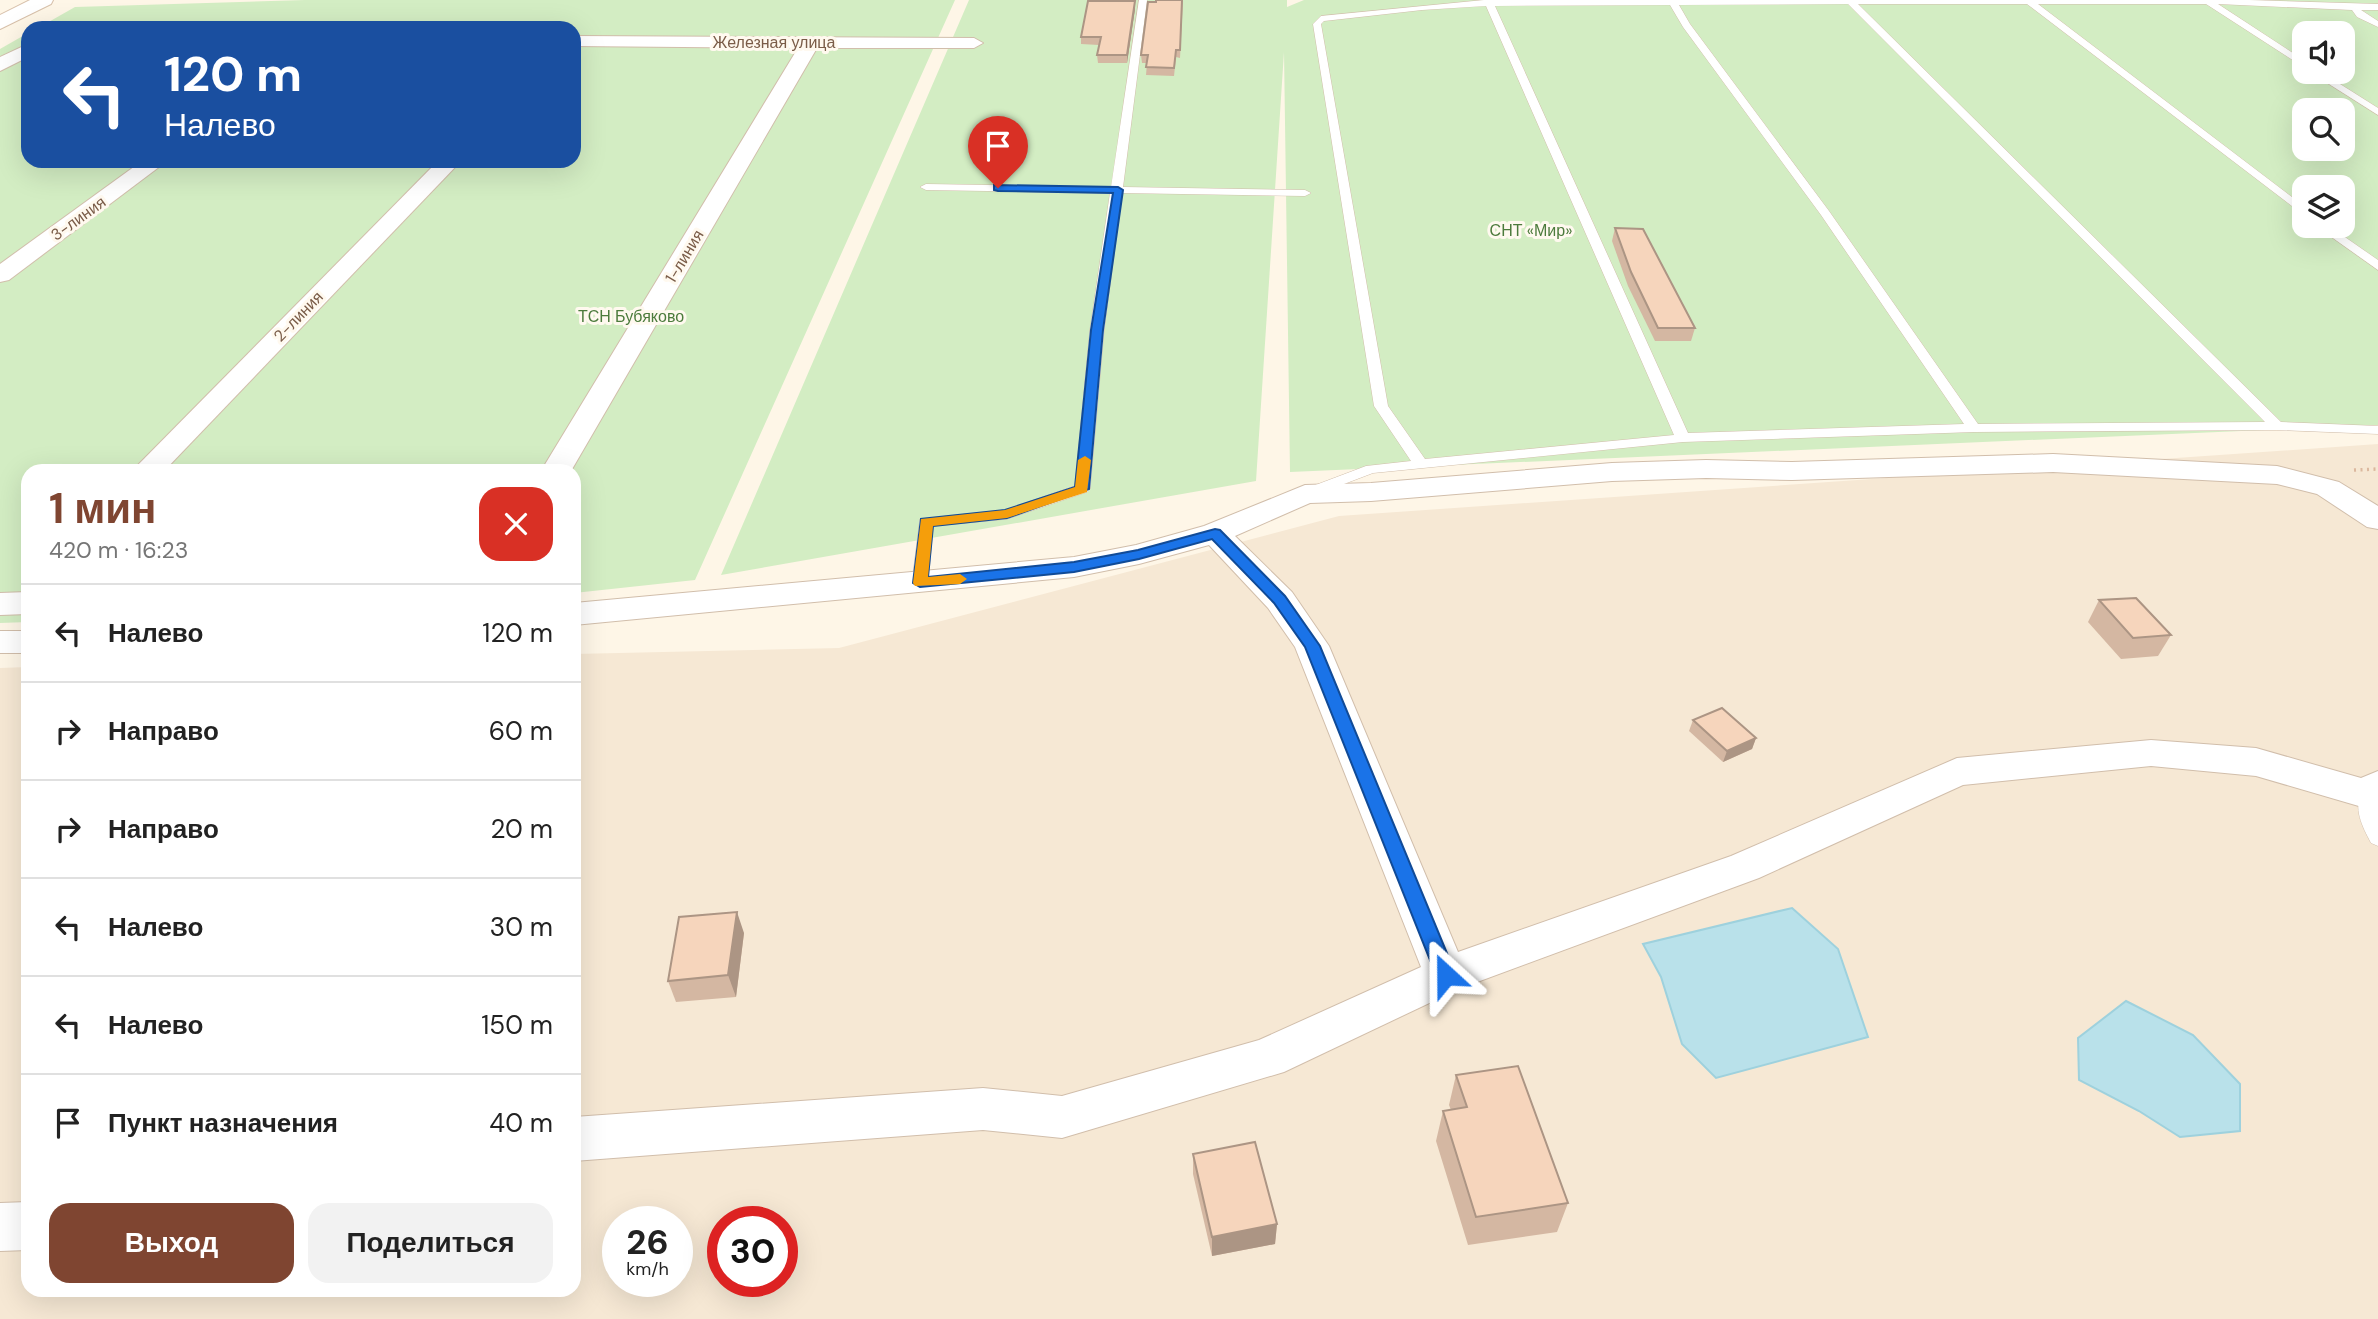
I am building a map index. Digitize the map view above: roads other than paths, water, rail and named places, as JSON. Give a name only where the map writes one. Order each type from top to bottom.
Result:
[{"type":"street","points":[[0,23],[44,0]]},
{"type":"street","name":"Железная улица","points":[[581,41],[974,43]]},
{"type":"street","name":"1-линия","points":[[560,464],[811,42]]},
{"type":"street","points":[[0,65],[21,54]]},
{"type":"street","name":"3-линия","points":[[0,275],[146,168]]},
{"type":"street","name":"2-линия","points":[[153,464],[443,168]]},
{"type":"street","points":[[581,613],[1074,567],[1139,554],[1215,533],[1306,494],[1371,492],[1612,472],[1706,469],[1793,471],[2053,463],[2277,475],[2328,488],[2378,520]]},
{"type":"street","points":[[1215,533],[1280,600],[1312,646],[1446,975]]},
{"type":"street","points":[[0,642],[21,642]]},
{"type":"street","points":[[581,1138],[983,1109],[1062,1117],[1268,1058],[1446,975],[1745,867],[1957,772],[2151,753],[2256,762],[2373,790]]},
{"type":"street","points":[[0,1227],[21,1226]]},
{"type":"lane","points":[[920,583],[926,522],[1007,514],[1082,489],[1097,330],[1143,0]]},
{"type":"lane","points":[[2029,0],[2292,203]]},
{"type":"lane","points":[[1421,464],[1381,406],[1317,24],[1321,19],[1488,1],[2206,1],[2378,7]]},
{"type":"lane","points":[[1488,1],[1684,438]]},
{"type":"lane","points":[[1672,1],[1686,25],[1825,213],[1975,428]]},
{"type":"lane","points":[[1850,1],[2277,426]]},
{"type":"lane","points":[[2206,1],[2292,57]]},
{"type":"lane","points":[[2355,8],[2360,15],[2378,24]]},
{"type":"lane","points":[[2334,84],[2378,112]]},
{"type":"lane","points":[[926,187],[1305,192]]},
{"type":"lane","points":[[2339,238],[2378,266]]},
{"type":"lane","points":[[1306,494],[1371,469],[1684,438],[1975,428],[2277,426],[2378,430]]},
{"type":"lane","points":[[2373,790],[2368,819],[2378,838]]},
{"type":"water","points":[[1792,908],[1838,949],[1868,1037],[1716,1078],[1682,1044],[1661,977],[1643,944]]},
{"type":"water","points":[[2126,1001],[2193,1035],[2240,1084],[2240,1131],[2180,1137],[2139,1111],[2079,1080],[2078,1038]]},
{"type":"park label","name":"СНТ «Мир»","points":[[1531,230]]},
{"type":"park label","name":"ТСН Бубяково","points":[[631,316]]}]
